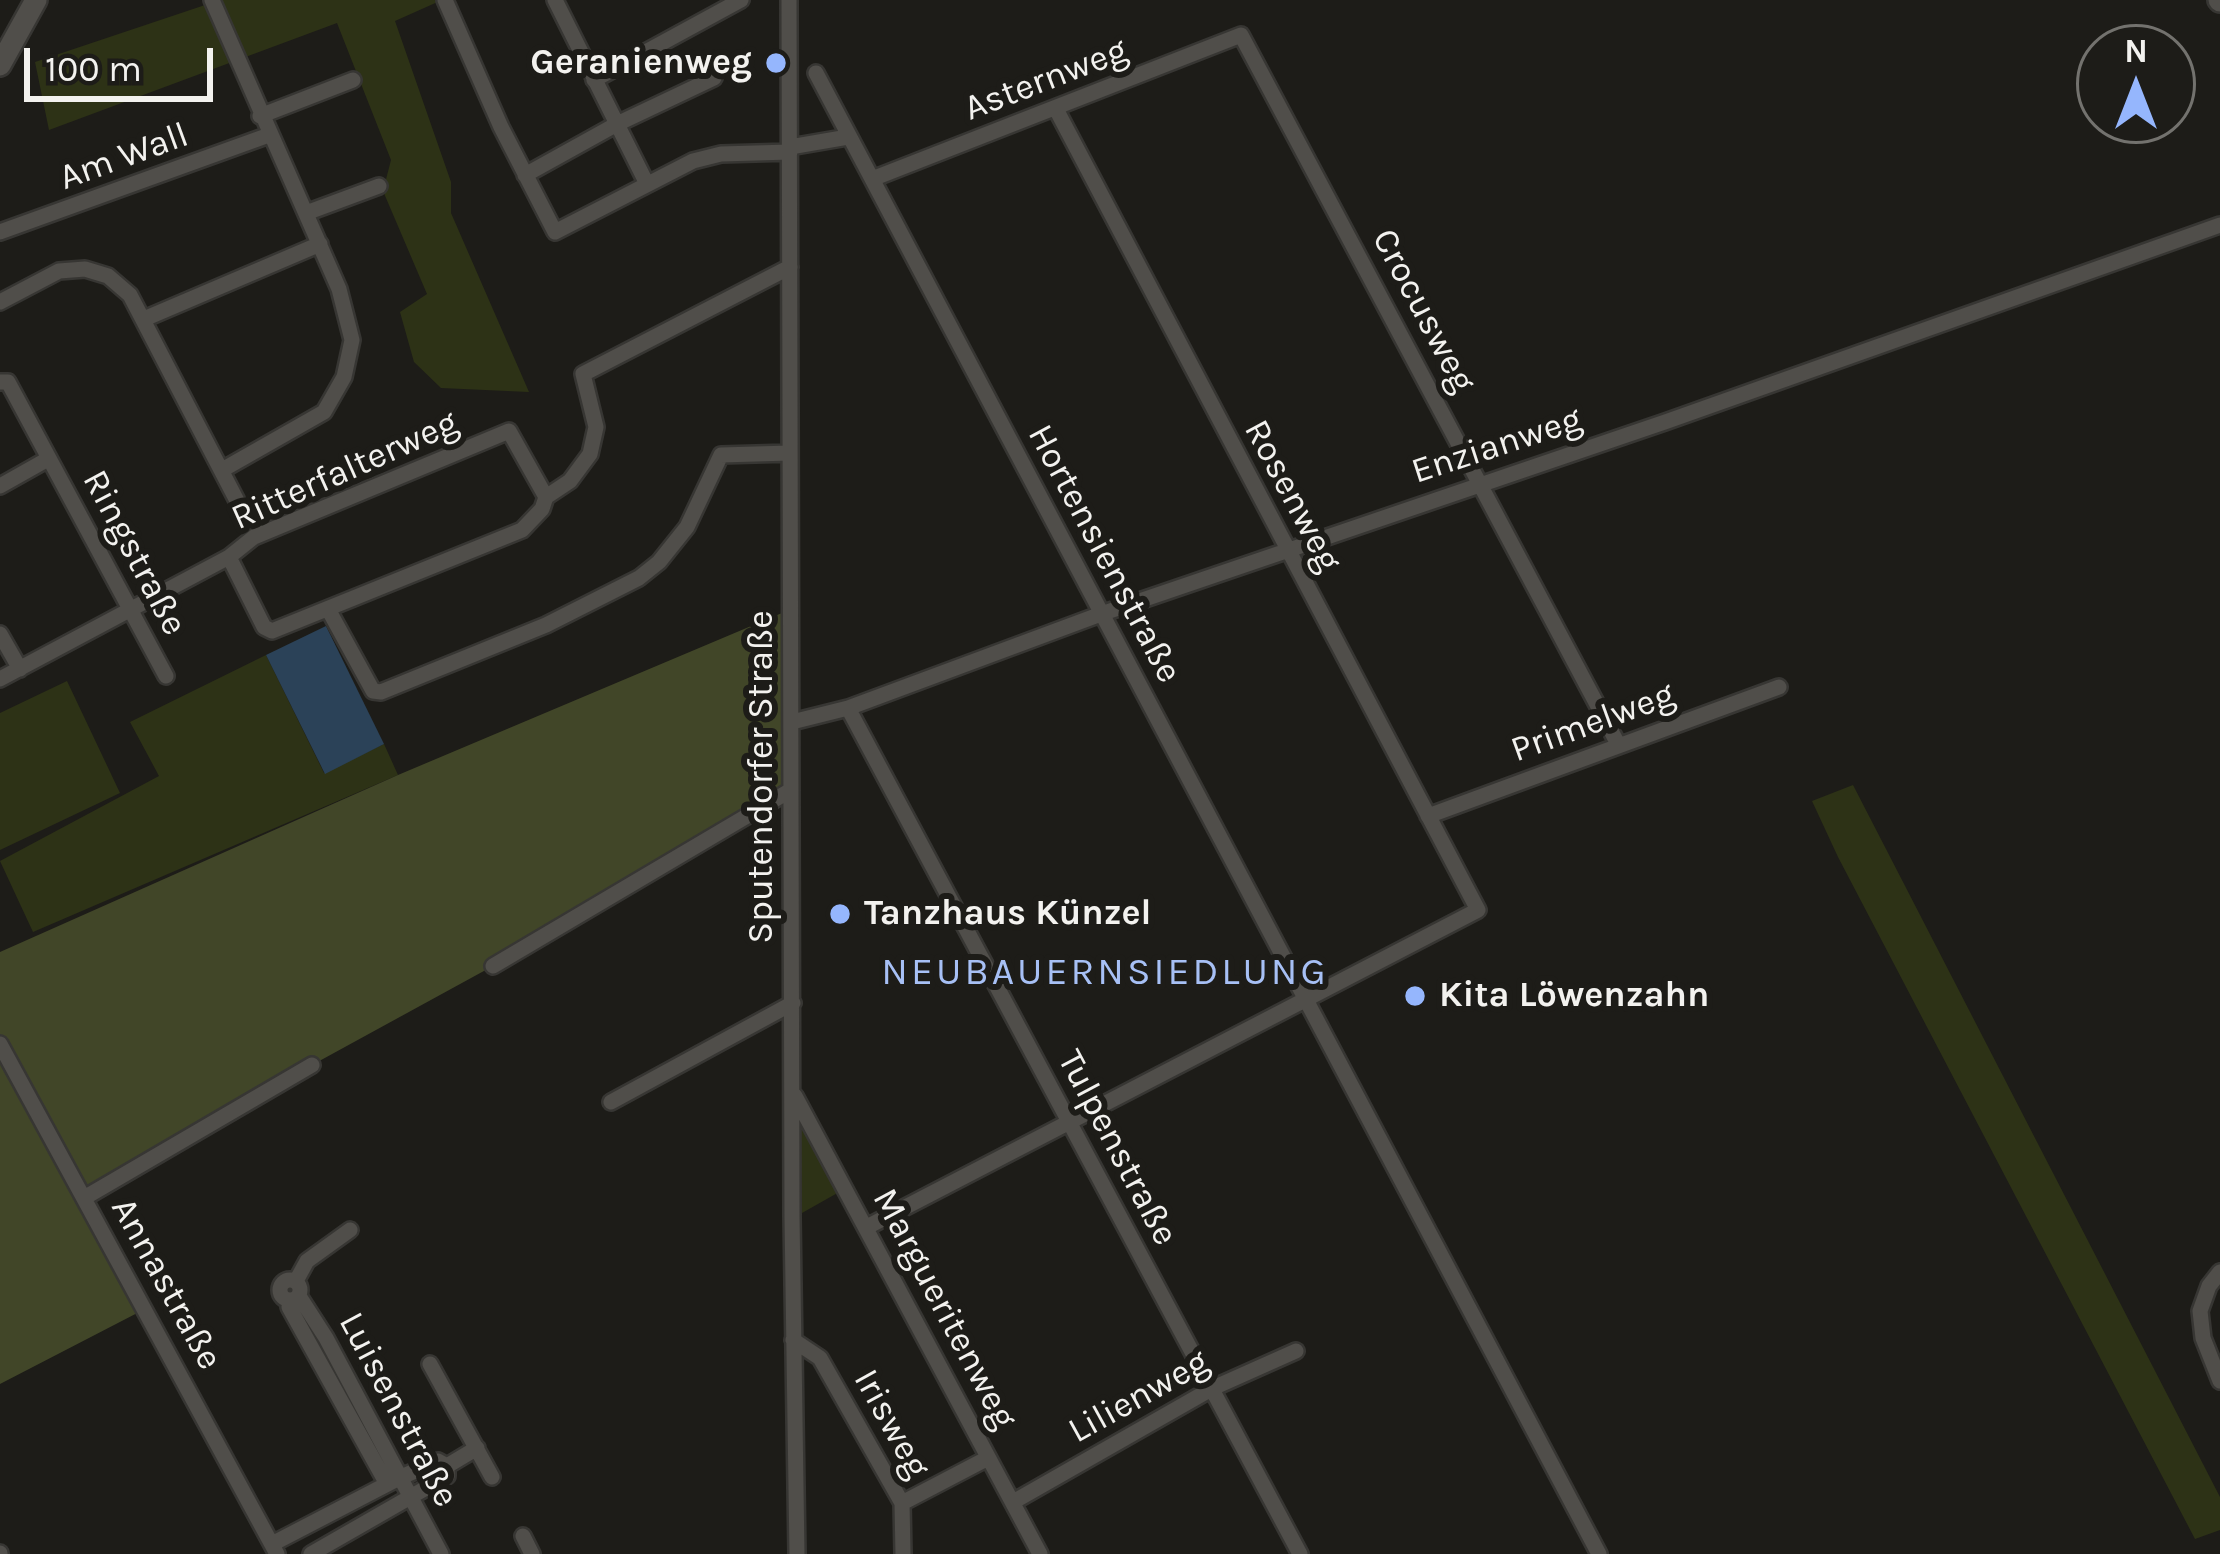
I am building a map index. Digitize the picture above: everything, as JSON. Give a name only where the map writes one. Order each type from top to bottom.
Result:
[{"type":"street","points":[[3,53],[37,0]]},
{"type":"street","points":[[212,0],[320,244],[345,306],[352,340],[336,396],[324,412],[222,470]]},
{"type":"street","points":[[445,0],[555,232],[706,157],[790,150],[848,137]]},
{"type":"street","points":[[555,0],[647,184]]},
{"type":"street","points":[[594,80],[740,0]]},
{"type":"street","name":"Sputendorfer Straße","points":[[789,0],[797,1554]]},
{"type":"street","name":"Asternweg","points":[[872,179],[1241,34]]},
{"type":"street","name":"Crocusweg","points":[[1241,34],[1618,744]]},
{"type":"street","name":"Hortensienstraße","points":[[816,73],[1599,1554]]},
{"type":"street","points":[[525,176],[617,124],[714,78]]},
{"type":"street","points":[[260,116],[352,80]]},
{"type":"street","name":"Rosenweg","points":[[1056,110],[1478,910],[1307,1000]]},
{"type":"street","name":"Am Wall","points":[[0,232],[268,135]]},
{"type":"street","points":[[306,213],[379,186]]},
{"type":"street","name":"Enzianweg","points":[[792,722],[848,708],[1101,614],[1665,422],[2220,225]]},
{"type":"street","points":[[144,319],[320,244]]},
{"type":"street","points":[[229,556],[264,627],[272,631],[522,530],[542,509],[546,497],[570,481],[590,454],[596,427],[583,374],[790,268]]},
{"type":"street","points":[[0,277],[5,299],[59,271],[85,269],[108,275],[130,295],[247,520]]},
{"type":"street","name":"Ringstraße","points":[[0,382],[8,382],[136,606],[166,676]]},
{"type":"street","name":"Ritterfalterweg","points":[[0,680],[229,556],[254,537],[508,431],[546,497]]},
{"type":"street","points":[[328,609],[373,691],[381,692],[546,625],[639,578],[687,527],[721,455],[790,453]]},
{"type":"street","name":"Ringstraße","points":[[0,486],[48,459]]},
{"type":"street","points":[[0,634],[20,669]]},
{"type":"street","name":"Primelweg","points":[[1428,817],[1779,686]]},
{"type":"street","name":"Tulpenstraße","points":[[848,708],[1300,1554]]},
{"type":"street","points":[[493,966],[791,790]]},
{"type":"street","points":[[867,1227],[1307,1000]]},
{"type":"street","points":[[611,1102],[793,1004]]},
{"type":"street","name":"Annastraße","points":[[0,1044],[274,1549]]},
{"type":"street","points":[[84,1198],[312,1065]]},
{"type":"street","name":"Margueritenweg","points":[[794,1094],[1040,1554]]},
{"type":"street","name":"Luisenstraße","points":[[350,1230],[307,1261],[295,1292],[316,1319],[393,1481],[410,1498],[441,1554]]},
{"type":"street","points":[[2220,1272],[2200,1311],[2203,1338],[2220,1381]]},
{"type":"street","name":"Irisweg","points":[[793,1340],[820,1358],[902,1503],[902,1554]]},
{"type":"street","name":"Lilienweg","points":[[1013,1502],[1213,1388],[1296,1351]]},
{"type":"street","points":[[430,1364],[492,1477]]},
{"type":"street","points":[[447,1466],[477,1448]]},
{"type":"street","points":[[902,1503],[988,1458]]},
{"type":"street","points":[[274,1549],[393,1481],[438,1461],[447,1466]]},
{"type":"street","points":[[311,1554],[447,1476],[447,1466]]},
{"type":"street","points":[[524,1536],[532,1554]]},
{"type":"green space","points":[[220,0],[442,0],[395,21],[451,182],[451,213],[529,392],[441,388],[414,362],[400,312],[427,294],[383,191],[391,160],[337,23],[49,130],[35,62]]},
{"type":"green space","points":[[782,613],[782,795],[85,1198],[145,1309],[0,1384],[0,952],[398,775]]},
{"type":"green space","points":[[266,655],[324,773],[384,744],[398,775],[33,932],[0,861],[159,776],[130,722]]},
{"type":"green space","points":[[67,681],[120,793],[0,850],[0,713]]},
{"type":"green space","points":[[1853,785],[2220,1497],[2220,1530],[2195,1539],[1838,857],[1812,801]]},
{"type":"green space","points":[[800,1126],[841,1191],[802,1213]]},
{"type":"water","points":[[326,626],[384,744],[325,774],[266,655]]},
{"type":"place","name":"Geranienweg","points":[[776,63]]},
{"type":"place","name":"Tanzhaus Künzel","points":[[840,914]]},
{"type":"place","name":"Kita Löwenzahn","points":[[1415,996]]},
{"type":"district","name":"NEUBAUERNSIEDLUNG","points":[[1105,973]]}]
